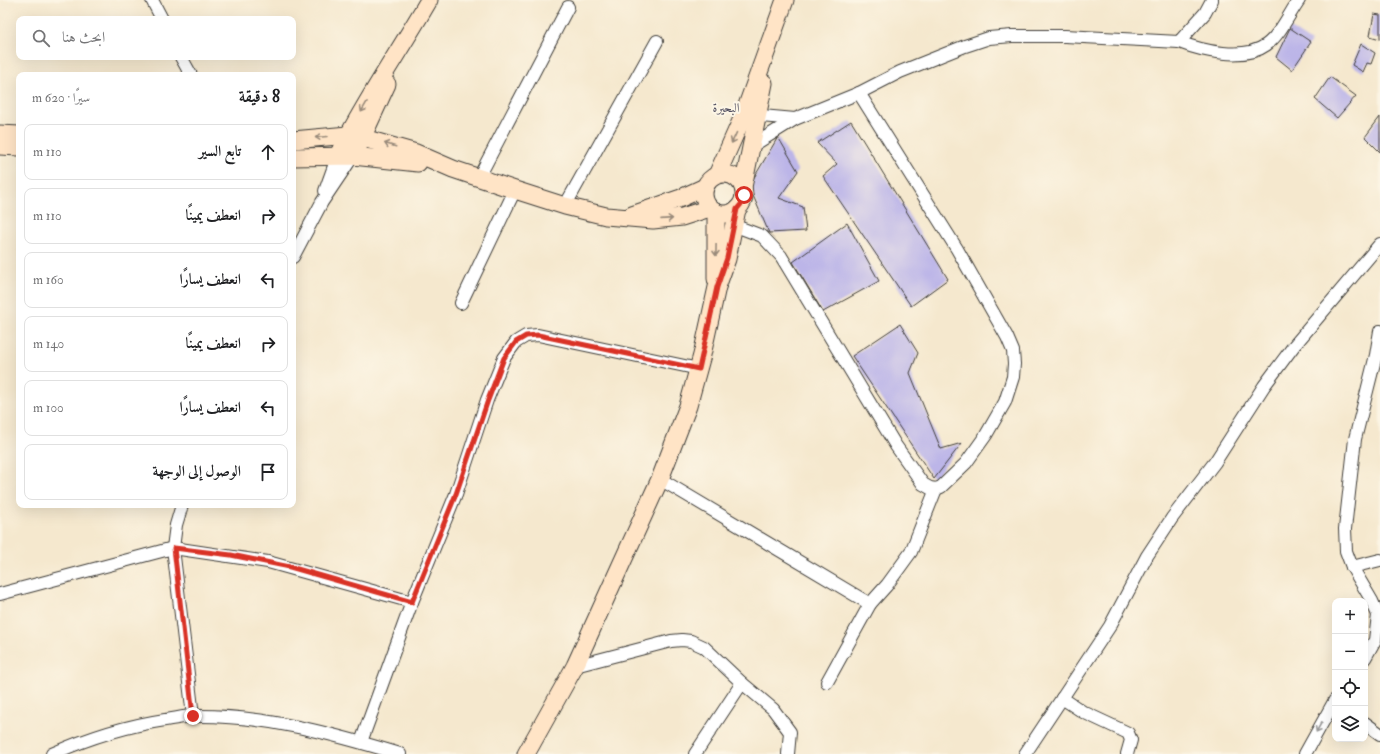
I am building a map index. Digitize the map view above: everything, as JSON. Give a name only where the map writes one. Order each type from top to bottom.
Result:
[{"type":"street","points":[[152,0],[160,16]]},
{"type":"street","points":[[296,251],[356,136],[372,92],[400,50],[429,0]]},
{"type":"street","points":[[628,217],[681,198],[705,187],[710,180],[717,175],[751,115],[773,36],[785,0]]},
{"type":"street","points":[[1179,42],[1205,12],[1212,0]]},
{"type":"street","points":[[752,146],[795,119],[859,93],[915,66],[989,38],[1012,36],[1064,36],[1179,42],[1212,52],[1249,51],[1262,48],[1275,37],[1299,0]]},
{"type":"street","points":[[479,177],[568,8]]},
{"type":"street","points":[[565,206],[657,41]]},
{"type":"street","points":[[183,60],[189,72]]},
{"type":"street","points":[[827,682],[870,604],[887,585],[911,552],[936,489],[948,481],[966,463],[986,435],[1005,402],[1013,377],[1013,351],[1007,337],[958,249],[859,93]]},
{"type":"street","points":[[751,115],[795,119]]},
{"type":"street","points":[[526,754],[575,666],[660,479],[688,406],[699,369],[717,287],[727,258],[735,217],[743,199],[743,187],[752,146],[751,115]]},
{"type":"street","points":[[0,134],[16,135]]},
{"type":"street","points":[[296,140],[356,136],[416,153],[453,169],[565,206],[606,216],[653,220],[677,218],[713,210],[735,217],[762,236],[781,256],[896,446],[923,484],[930,488],[936,489]]},
{"type":"street","points":[[0,146],[16,147]]},
{"type":"street","points":[[296,157],[346,155],[395,159],[453,169]]},
{"type":"street","points":[[717,175],[723,174],[735,177],[743,187]]},
{"type":"street","points":[[705,187],[704,198],[713,210],[717,287]]},
{"type":"street","points":[[461,303],[515,190]]},
{"type":"street","points":[[1025,754],[1110,626],[1157,540],[1215,462],[1264,386],[1322,311],[1380,244]]},
{"type":"street","points":[[1368,653],[1375,640],[1378,615],[1372,601],[1352,567],[1346,551],[1345,529],[1355,439],[1376,355],[1380,331]]},
{"type":"street","points":[[361,742],[412,602],[456,494],[504,358],[516,342],[526,336],[538,335],[699,369]]},
{"type":"street","points":[[660,479],[870,604]]},
{"type":"street","points":[[181,508],[176,525],[174,548],[193,716]]},
{"type":"street","points":[[0,594],[174,548],[283,565],[412,602]]},
{"type":"street","points":[[1352,567],[1380,560]]},
{"type":"street","points":[[575,666],[671,641],[692,641],[704,647],[742,683],[773,709],[790,732],[788,754]]},
{"type":"street","points":[[695,754],[742,683]]},
{"type":"street","points":[[1062,698],[1084,712],[1128,733],[1131,740],[1127,754]]},
{"type":"street","points":[[1305,754],[1332,706]]},
{"type":"street","points":[[52,754],[77,743],[116,730],[193,716],[247,718],[361,742],[400,754]]},
{"type":"street","points":[[1368,726],[1380,734]]},
{"type":"building","points":[[1374,14],[1380,15],[1380,39],[1370,36]]},
{"type":"building","points":[[1290,28],[1311,42],[1292,70],[1276,57]]},
{"type":"building","points":[[1361,44],[1375,53],[1371,64],[1367,63],[1363,72],[1352,65]]},
{"type":"building","points":[[1330,77],[1356,96],[1337,118],[1315,99]]},
{"type":"building","points":[[1380,117],[1380,152],[1365,137]]},
{"type":"building","points":[[851,121],[948,279],[911,306],[823,176],[837,164],[817,143]]},
{"type":"building","points":[[778,137],[798,171],[779,198],[803,207],[806,231],[769,233],[749,186]]},
{"type":"building","points":[[847,223],[879,281],[823,312],[793,262]]},
{"type":"building","points":[[900,324],[918,353],[910,373],[941,449],[962,443],[934,479],[852,356]]},
{"type":"district","name":"البحيرة","points":[[726,108]]},
{"type":"route","points":[[193,716],[174,548],[231,555],[268,562],[412,602],[456,494],[504,358],[516,342],[526,336],[538,335],[559,338],[699,369],[717,287],[727,258],[737,209],[742,203],[744,195]]}]
